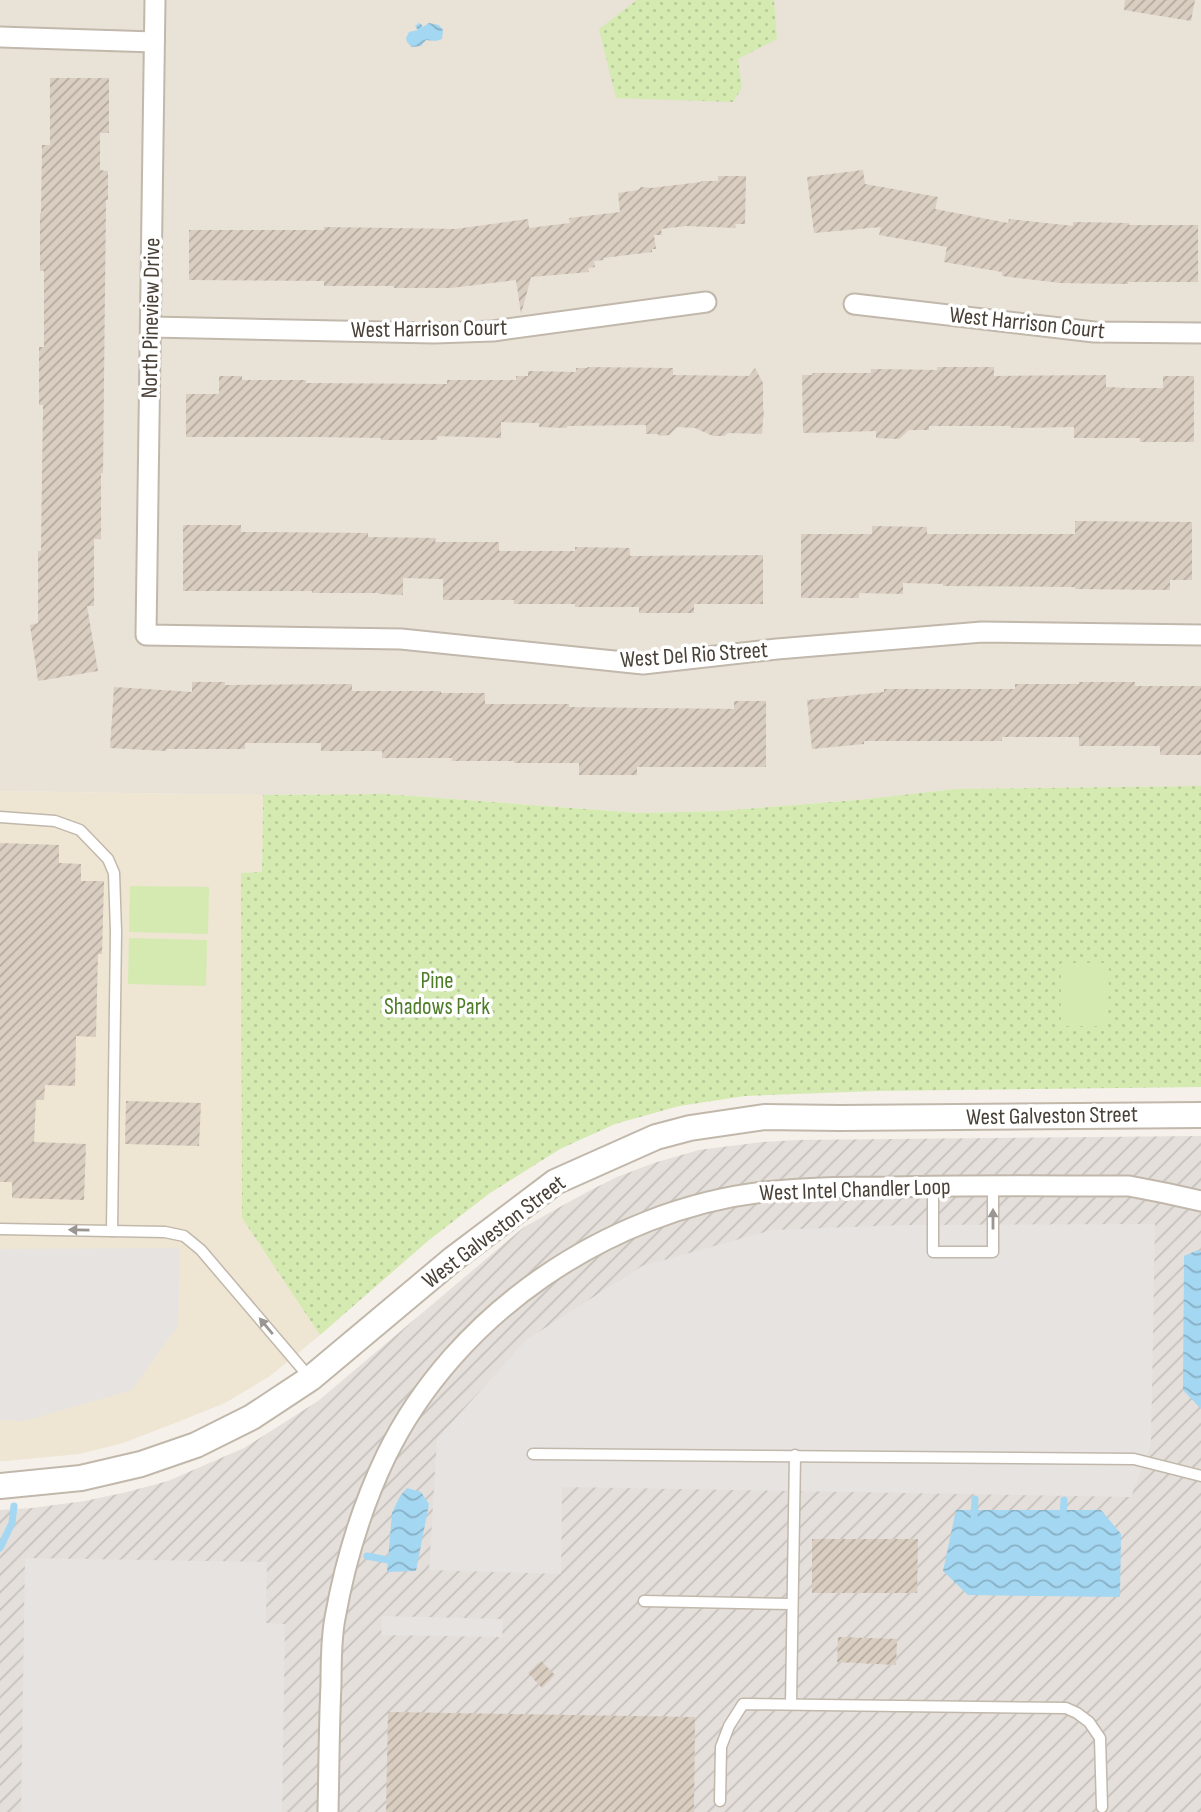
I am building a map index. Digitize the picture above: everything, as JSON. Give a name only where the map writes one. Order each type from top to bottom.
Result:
[{"type":"street","name":"North Pineview Drive","points":[[146,635],[155,0]]},
{"type":"street","points":[[0,37],[154,42]]},
{"type":"street","name":"West Harrison Court","points":[[151,327],[434,333],[493,331],[706,302]]},
{"type":"street","name":"West Harrison Court","points":[[854,304],[1094,332],[1201,333]]},
{"type":"street","name":"West Del Rio Street","points":[[146,635],[401,639],[643,664],[777,649],[970,633],[1201,635]]},
{"type":"street","name":"West Galveston Street","points":[[0,1486],[80,1478],[141,1464],[196,1445],[252,1417],[311,1378],[453,1259],[555,1182],[656,1138],[690,1128],[764,1117],[1201,1115]]},
{"type":"street","name":"West Intel Chandler Loop","points":[[328,1812],[334,1620],[343,1574],[370,1493],[395,1440],[435,1380],[480,1329],[539,1280],[571,1259],[625,1231],[697,1205],[763,1192],[933,1186],[1129,1186],[1201,1201]]},
{"type":"lane","points":[[0,817],[55,821],[80,830],[108,859],[114,873],[116,931],[112,1231]]},
{"type":"lane","points":[[933,1186],[933,1252],[993,1252],[993,1186]]},
{"type":"lane","points":[[0,1229],[165,1232],[184,1236],[201,1250],[311,1378]]},
{"type":"lane","points":[[533,1454],[1134,1459],[1201,1476]]},
{"type":"lane","points":[[791,1704],[795,1455]]},
{"type":"lane","points":[[644,1601],[792,1604]]},
{"type":"lane","points":[[720,1801],[721,1746],[729,1726],[743,1704],[1066,1708],[1088,1722],[1100,1738],[1102,1807]]},
{"type":"shaded area","points":[[0,0],[1201,0],[1201,786],[956,789],[719,811],[639,813],[385,794],[0,791]]},
{"type":"shaded area","points":[[0,791],[263,795],[262,873],[242,873],[242,1218],[320,1335],[270,1376],[225,1403],[123,1443],[79,1454],[6,1461],[0,1461]]},
{"type":"shaded area","points":[[1201,1136],[1201,1812],[0,1812],[0,1510],[85,1501],[127,1492],[168,1481],[244,1448],[318,1401],[524,1227],[617,1177],[654,1163],[699,1150],[800,1140]]},
{"type":"shaded area","points":[[1155,1224],[1151,1445],[1131,1497],[562,1487],[561,1574],[429,1570],[437,1439],[526,1340],[642,1266],[772,1230],[903,1225]]},
{"type":"shaded area","points":[[180,1248],[178,1325],[132,1390],[24,1421],[0,1420],[0,1249]]},
{"type":"shaded area","points":[[25,1558],[267,1562],[266,1623],[285,1624],[282,1812],[21,1812]]},
{"type":"shaded area","points":[[382,1616],[503,1619],[502,1637],[381,1635]]},
{"type":"green space","points":[[637,0],[774,0],[777,39],[738,59],[742,88],[733,102],[616,98],[599,29]]},
{"type":"green space","name":"Pine Shadows Park","points":[[1201,786],[1201,1087],[875,1091],[745,1096],[679,1106],[615,1124],[560,1149],[490,1193],[429,1240],[320,1335],[242,1218],[241,873],[262,872],[263,795],[385,794],[639,813],[719,811],[956,789]]},
{"type":"green space","points":[[130,886],[209,887],[208,934],[129,932]]},
{"type":"green space","points":[[129,938],[207,940],[206,986],[128,984]]},
{"type":"green space","points":[[1061,963],[1109,963],[1108,1026],[1061,1026]]},
{"type":"water","points":[[419,23],[423,27],[429,23],[439,25],[443,30],[442,39],[426,40],[421,46],[412,47],[406,38],[409,32],[418,30],[415,26]]},
{"type":"water","points":[[1198,1250],[1201,1252],[1201,1409],[1183,1390],[1184,1256]]},
{"type":"water","points":[[407,1488],[421,1492],[429,1504],[416,1571],[387,1572],[392,1513]]},
{"type":"water","points":[[956,1510],[1101,1510],[1121,1534],[1120,1597],[968,1595],[943,1571]]},
{"type":"building","points":[[1125,0],[1195,0],[1191,21],[1124,10]]},
{"type":"building","points":[[50,78],[109,78],[109,133],[100,133],[100,170],[108,171],[103,473],[101,539],[94,539],[94,606],[87,606],[98,671],[38,681],[30,625],[38,623],[38,551],[41,551],[43,405],[39,405],[39,347],[44,347],[44,271],[40,271],[40,213],[42,145],[50,145]]},
{"type":"building","points":[[863,170],[865,184],[938,197],[935,209],[1008,223],[1009,219],[1073,226],[1073,222],[1198,225],[1198,282],[1061,283],[1002,276],[1002,272],[944,262],[947,247],[879,235],[881,227],[814,233],[807,177]]},
{"type":"building","points":[[718,176],[746,176],[745,224],[735,224],[736,228],[686,226],[661,229],[662,235],[654,235],[656,249],[652,249],[652,252],[603,258],[604,260],[594,261],[595,267],[588,268],[589,272],[531,277],[521,314],[516,280],[451,288],[394,288],[324,286],[324,281],[189,280],[189,230],[324,230],[324,227],[456,229],[528,219],[529,228],[570,223],[569,218],[620,212],[618,193],[638,190],[641,187],[718,181]]},
{"type":"building","points":[[937,367],[994,367],[994,376],[1106,375],[1106,387],[1128,388],[1163,388],[1163,376],[1194,376],[1194,442],[1140,442],[1140,438],[1074,438],[1074,427],[929,426],[929,430],[909,430],[899,439],[876,438],[876,431],[803,433],[802,375],[871,373],[871,369],[937,370]]},
{"type":"building","points":[[576,368],[673,368],[673,375],[749,376],[755,368],[763,383],[762,434],[728,433],[724,436],[713,436],[695,428],[677,427],[669,435],[659,436],[646,434],[646,425],[567,428],[539,427],[539,423],[501,422],[501,438],[437,436],[437,440],[381,440],[186,437],[186,394],[219,394],[219,376],[242,376],[242,380],[306,380],[306,383],[447,384],[447,380],[516,380],[516,376],[528,376],[528,371],[576,372]]},
{"type":"building","points":[[1075,521],[1192,522],[1192,580],[1170,580],[1170,590],[903,583],[903,594],[859,593],[859,598],[801,598],[801,534],[872,534],[872,526],[927,527],[927,534],[1075,534]]},
{"type":"building","points":[[183,525],[241,525],[241,532],[368,533],[368,537],[436,538],[435,542],[499,542],[499,551],[575,551],[575,547],[630,548],[630,556],[763,555],[763,604],[694,604],[694,613],[639,613],[639,607],[514,604],[514,600],[443,600],[443,579],[403,578],[403,595],[312,591],[183,591]]},
{"type":"building","points":[[192,682],[225,682],[225,685],[352,684],[352,691],[485,693],[485,704],[569,704],[569,707],[734,709],[734,701],[766,701],[766,767],[637,767],[637,775],[579,775],[579,763],[382,758],[382,751],[321,751],[321,743],[245,743],[245,749],[166,751],[110,748],[114,687],[192,692]]},
{"type":"building","points":[[1135,682],[1135,686],[1201,686],[1201,755],[1160,755],[1160,746],[1079,746],[1079,737],[1002,737],[1002,741],[864,741],[864,744],[812,749],[807,700],[884,692],[884,689],[1015,689],[1015,684]]},
{"type":"building","points":[[0,843],[59,845],[59,863],[81,864],[81,881],[104,881],[102,954],[98,954],[96,1037],[76,1036],[75,1086],[45,1085],[44,1100],[36,1100],[34,1142],[86,1144],[84,1200],[12,1198],[12,1182],[0,1182]]},
{"type":"building","points":[[126,1101],[201,1103],[199,1146],[125,1144]]},
{"type":"building","points":[[812,1539],[918,1539],[917,1593],[812,1593]]},
{"type":"building","points":[[838,1637],[897,1639],[896,1665],[837,1662]]},
{"type":"building","points":[[541,1661],[555,1675],[542,1688],[528,1673]]},
{"type":"building","points":[[388,1712],[695,1717],[694,1812],[386,1812]]},
{"type":"waterway","points":[[974,1518],[975,1499]]},
{"type":"waterway","points":[[1063,1517],[1064,1500]]},
{"type":"waterway","points":[[0,1548],[12,1523],[14,1506]]},
{"type":"waterway","points":[[367,1556],[388,1560]]}]
